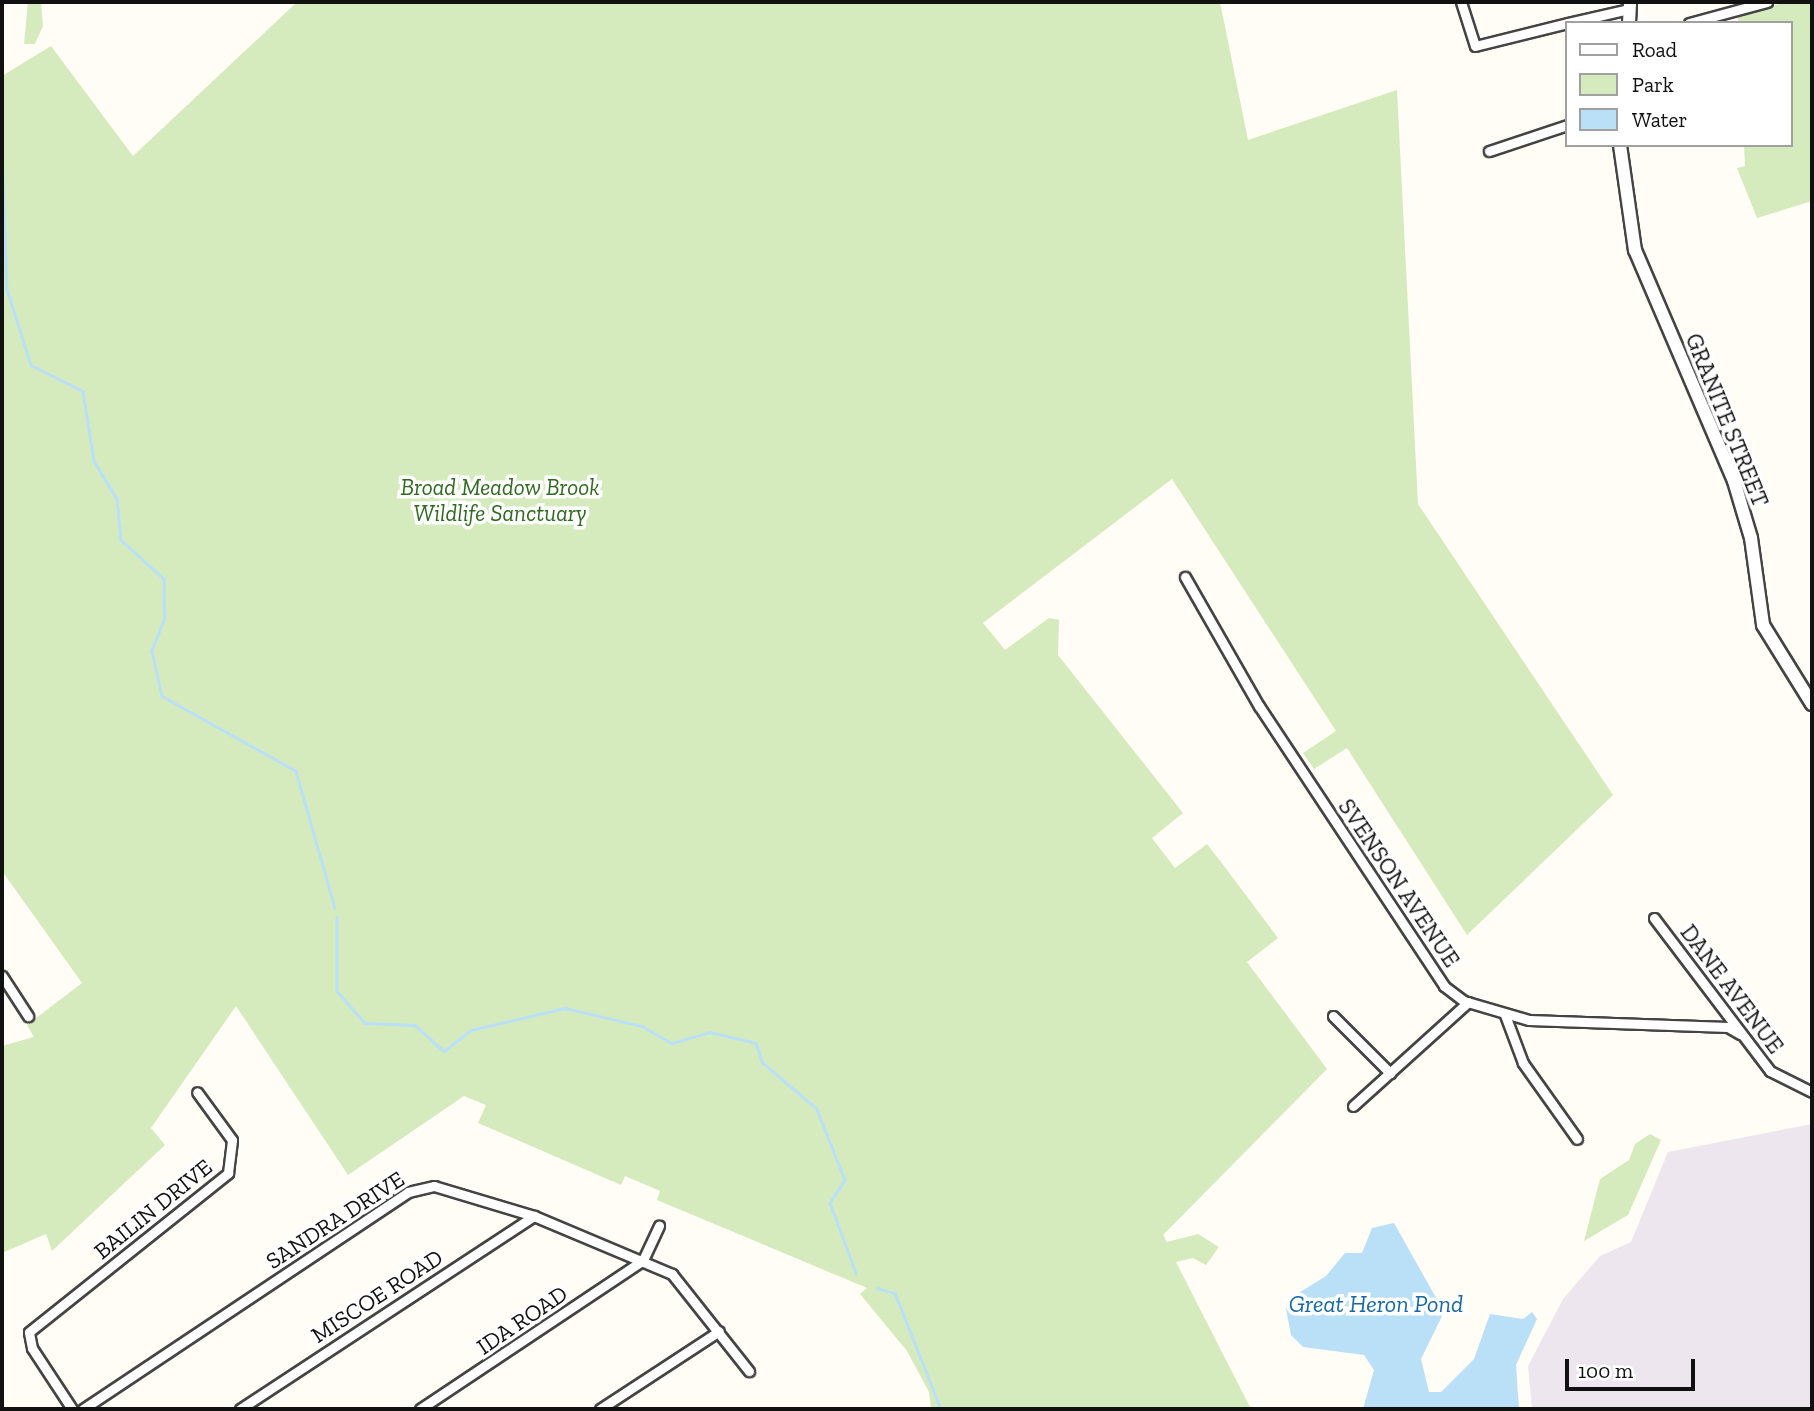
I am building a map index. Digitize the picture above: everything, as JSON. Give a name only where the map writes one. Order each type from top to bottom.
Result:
[{"type":"street","points":[[1461,2],[1471,42],[1479,46],[1566,24]]},
{"type":"street","points":[[1696,21],[1767,2]]},
{"type":"street","points":[[1578,21],[1629,11]]},
{"type":"street","points":[[1489,151],[1566,125]]},
{"type":"street","name":"GRANITE STREET","points":[[1620,147],[1635,250],[1734,481],[1751,538],[1763,625],[1812,704]]},
{"type":"street","name":"SVENSON AVENUE","points":[[1185,577],[1259,706],[1444,986],[1468,1002],[1505,1015],[1728,1027],[1740,1034]]},
{"type":"street","name":"DANE AVENUE","points":[[1654,918],[1740,1034],[1782,1080],[1812,1092]]},
{"type":"street","points":[[2,976],[28,1016]]},
{"type":"street","points":[[1353,1106],[1468,1002]]},
{"type":"street","points":[[1505,1015],[1522,1063],[1577,1139]]},
{"type":"street","points":[[1333,1016],[1390,1073]]},
{"type":"street","name":"BAILIN DRIVE","points":[[72,1409],[32,1348],[29,1332],[228,1173],[232,1140],[197,1092]]},
{"type":"street","name":"SANDRA DRIVE","points":[[83,1409],[415,1189],[443,1185],[534,1216],[643,1260],[678,1280],[749,1371]]},
{"type":"street","name":"MISCOE ROAD","points":[[240,1409],[534,1216]]},
{"type":"street","points":[[643,1260],[659,1225]]},
{"type":"street","name":"IDA ROAD","points":[[420,1409],[643,1260]]},
{"type":"street","points":[[600,1409],[719,1331]]},
{"type":"shaded area","points":[[1812,1124],[1812,1409],[1532,1409],[1528,1366],[1563,1299],[1600,1256],[1631,1242],[1668,1152]]},
{"type":"green space","points":[[28,2],[41,2],[43,26],[35,44],[24,44]]},
{"type":"green space","name":"Broad Meadow Brook Wildlife Sanctuary","points":[[297,2],[1220,2],[1248,140],[1397,90],[1418,504],[1613,795],[1467,935],[1347,748],[1314,769],[1303,753],[1336,731],[1172,479],[983,623],[1005,650],[1049,618],[1059,620],[1058,655],[1183,813],[1152,838],[1175,868],[1207,844],[1221,862],[1278,938],[1247,962],[1327,1069],[1163,1235],[1167,1242],[1198,1234],[1219,1247],[1206,1265],[1193,1258],[1176,1262],[1251,1409],[931,1409],[929,1392],[907,1351],[860,1294],[867,1288],[657,1200],[660,1191],[625,1176],[621,1185],[478,1123],[486,1105],[464,1096],[348,1175],[236,1006],[151,1128],[165,1145],[52,1251],[46,1234],[2,1253],[2,1046],[34,1037],[27,1025],[82,983],[2,871],[2,76],[51,46],[133,156]]},
{"type":"green space","points":[[1787,2],[1812,2],[1812,201],[1757,218],[1737,168],[1745,166],[1744,147],[1793,147],[1793,21],[1738,21],[1738,15]]},
{"type":"green space","points":[[1650,1134],[1661,1140],[1628,1215],[1584,1241],[1600,1179],[1629,1160],[1635,1144]]},
{"type":"water","name":"Great Heron Pond","points":[[1394,1223],[1444,1312],[1421,1359],[1429,1392],[1441,1392],[1474,1359],[1490,1314],[1523,1319],[1532,1312],[1537,1319],[1516,1365],[1519,1409],[1363,1409],[1374,1370],[1364,1355],[1303,1347],[1291,1335],[1286,1309],[1297,1294],[1326,1276],[1345,1253],[1362,1253],[1372,1228]]},
{"type":"waterway","points":[[2,149],[7,289],[31,365],[83,391],[94,461],[117,499],[121,540],[164,579],[165,618],[152,651],[162,696],[296,771],[335,908]]},
{"type":"waterway","points":[[337,917],[337,991],[365,1023],[415,1025],[444,1051],[471,1030],[565,1008],[642,1026],[672,1043],[710,1032],[756,1043],[762,1062],[817,1109],[845,1180],[830,1203],[856,1273]]},
{"type":"waterway","points":[[877,1288],[895,1293],[941,1409]]}]
